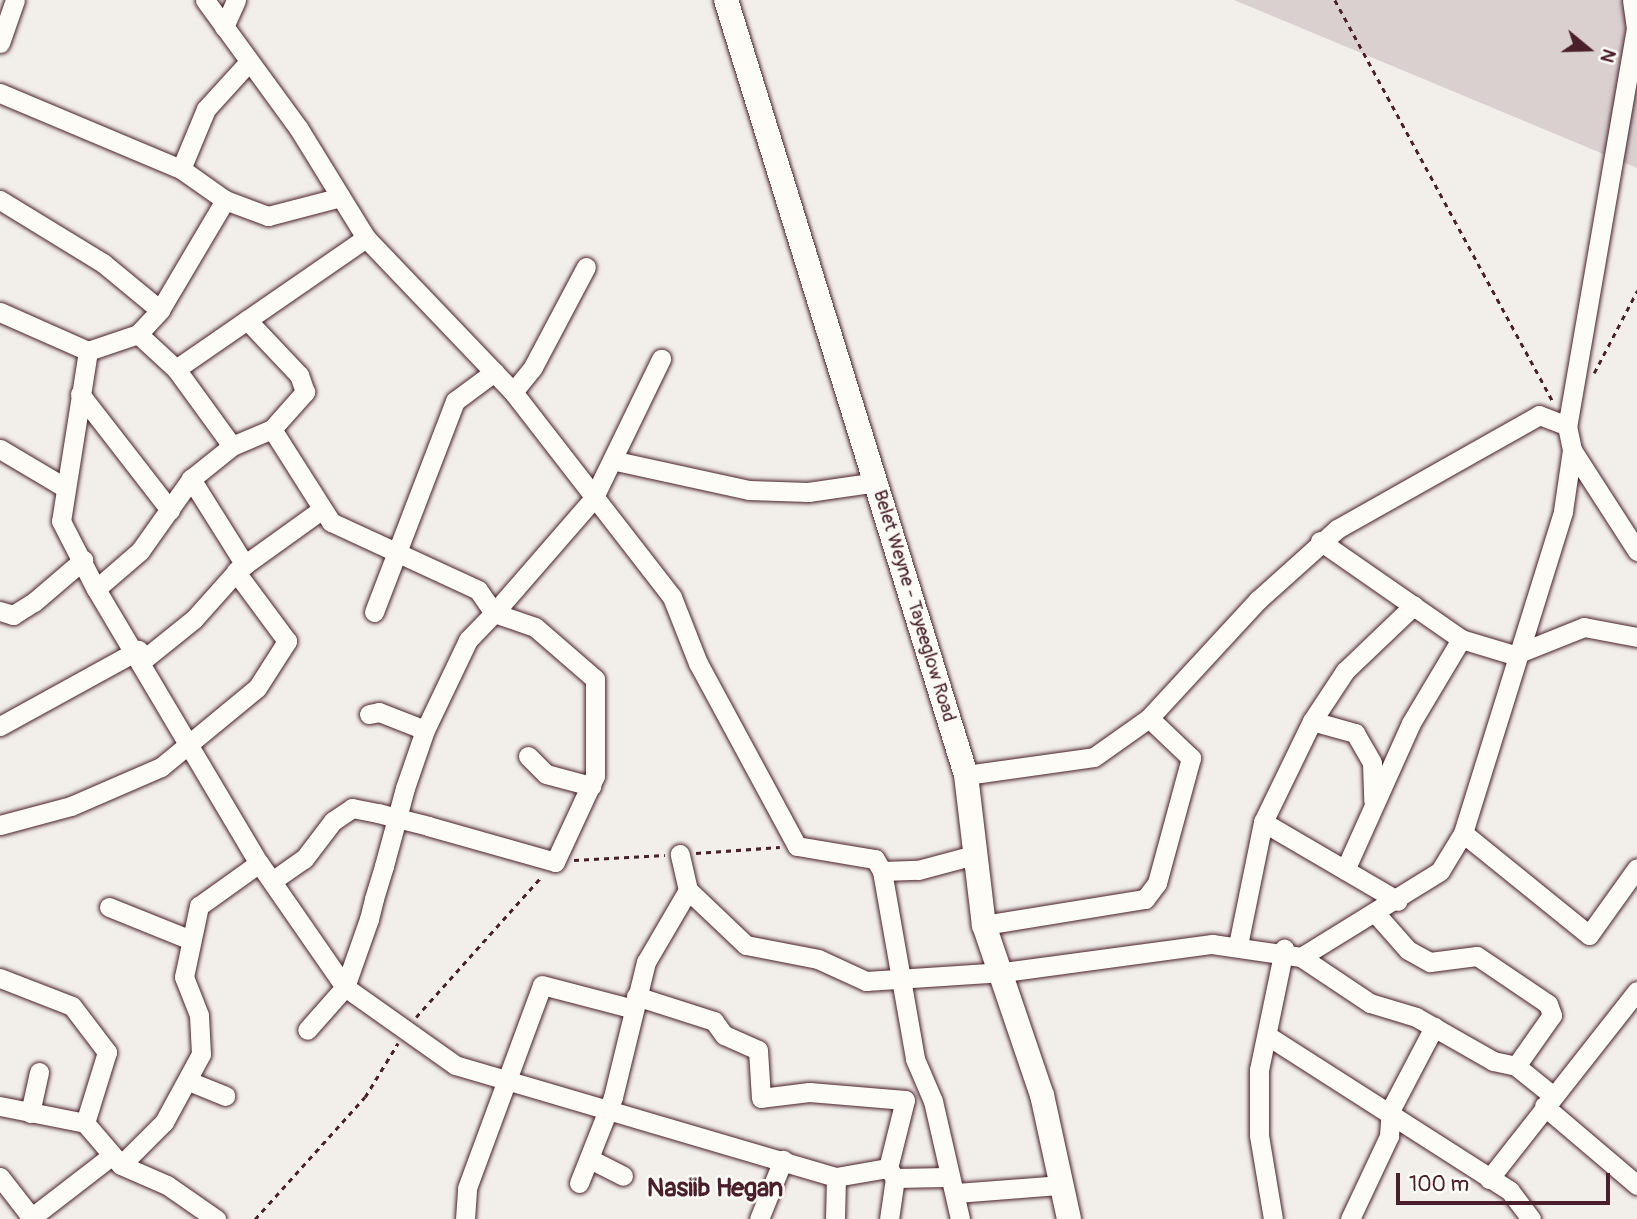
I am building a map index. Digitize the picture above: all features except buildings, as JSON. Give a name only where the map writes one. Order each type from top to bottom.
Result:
[{"type":"main road","name":"Belet Weyne - Tayeeglow Road","points":[[726,0],[966,775],[984,926],[1004,972],[1042,1095],[1059,1185],[1069,1219]]},
{"type":"street","points":[[0,43],[15,0]]},
{"type":"street","points":[[205,0],[341,197],[366,238],[513,392],[593,499],[672,597],[698,663],[797,846],[875,859],[882,871],[922,1078],[960,1219]]},
{"type":"street","points":[[224,27],[236,0]]},
{"type":"street","points":[[1273,1219],[1259,1135],[1259,1070],[1292,953],[1377,915],[1440,871],[1463,833],[1514,655],[1563,511],[1572,450],[1567,426],[1636,28],[1632,0]]},
{"type":"street","points":[[181,169],[206,109],[247,64]]},
{"type":"street","points":[[0,93],[181,169],[225,200],[268,216],[341,197]]},
{"type":"street","points":[[0,200],[103,263],[160,310]]},
{"type":"street","points":[[0,312],[88,351],[138,334],[160,310],[225,200]]},
{"type":"street","points":[[176,369],[366,238]]},
{"type":"street","points":[[513,392],[533,367],[586,267]]},
{"type":"street","points":[[96,589],[141,551],[191,479],[232,446],[272,429],[305,392],[293,367],[247,320]]},
{"type":"street","points":[[138,334],[176,369],[232,446]]},
{"type":"street","points":[[88,351],[64,487],[61,521],[96,589],[140,655],[259,863],[345,987],[404,1034],[455,1065],[605,1112],[783,1160],[836,1178],[891,1173],[951,1185],[1059,1185]]},
{"type":"street","points":[[307,1030],[345,987],[425,730],[468,640],[593,499],[616,461],[661,359]]},
{"type":"street","points":[[374,612],[455,401],[494,372]]},
{"type":"street","points":[[79,394],[170,510]]},
{"type":"street","points":[[966,775],[1094,757],[1149,718],[1320,541],[1427,474],[1539,415],[1567,426]]},
{"type":"street","points":[[272,429],[321,510],[352,535],[398,551],[478,590],[494,613],[535,627],[595,679],[600,743],[591,786],[555,862],[352,808],[333,821],[304,859],[272,881]]},
{"type":"street","points":[[0,449],[64,487]]},
{"type":"street","points":[[1572,450],[1637,551]]},
{"type":"street","points":[[616,461],[749,490],[808,492],[877,482]]},
{"type":"street","points":[[0,825],[118,787],[192,744],[257,688],[287,641],[240,568],[191,479]]},
{"type":"street","points":[[0,726],[140,655],[194,619],[240,568],[321,510]]},
{"type":"street","points":[[1320,541],[1461,639],[1514,655],[1584,627],[1637,637]]},
{"type":"street","points":[[0,611],[13,615],[34,602],[83,560]]},
{"type":"street","points":[[1238,945],[1263,822],[1312,721],[1345,671],[1414,605]]},
{"type":"street","points":[[1345,870],[1411,723],[1461,639]]},
{"type":"street","points":[[369,714],[379,712],[425,730]]},
{"type":"street","points":[[984,926],[1145,899],[1157,883],[1191,758],[1149,718]]},
{"type":"street","points":[[1312,721],[1355,733],[1371,762],[1373,805]]},
{"type":"street","points":[[528,756],[545,774],[591,786]]},
{"type":"street","points":[[1263,822],[1398,901]]},
{"type":"street","points":[[1463,833],[1589,935],[1637,868]]},
{"type":"street","points":[[680,855],[688,890],[746,945],[818,959],[866,981],[1004,972],[1238,945],[1292,953],[1370,1003],[1434,1027],[1493,1061],[1516,1066],[1548,1101],[1637,1185]]},
{"type":"street","points":[[882,871],[918,870],[974,855]]},
{"type":"street","points":[[0,1177],[28,1213],[36,1214],[116,1160],[164,1122],[191,1082],[201,1054],[199,1015],[184,977],[199,906],[259,863]]},
{"type":"street","points":[[579,1183],[605,1112],[646,962],[688,890]]},
{"type":"street","points":[[109,907],[191,940]]},
{"type":"street","points":[[1377,915],[1408,950],[1430,962],[1477,956],[1548,1004],[1552,1015],[1516,1066]]},
{"type":"street","points":[[0,978],[72,1006],[107,1052],[85,1123]]},
{"type":"street","points":[[465,1219],[467,1188],[542,985],[714,1021],[724,1035],[758,1050],[761,1098],[809,1093],[905,1100]]},
{"type":"street","points":[[1489,1179],[1637,991]]},
{"type":"street","points":[[1350,1219],[1389,1136],[1391,1109],[1434,1027]]},
{"type":"street","points":[[1268,1036],[1391,1109],[1416,1137],[1510,1191],[1531,1219]]},
{"type":"street","points":[[30,1113],[39,1072]]},
{"type":"street","points":[[889,1219],[891,1173],[905,1100],[922,1078]]},
{"type":"street","points":[[191,1082],[225,1096]]},
{"type":"street","points":[[0,1106],[85,1123],[116,1160],[167,1185],[216,1219]]},
{"type":"street","points":[[590,1158],[623,1176]]},
{"type":"street","points":[[759,1219],[783,1160]]},
{"type":"street","points":[[835,1219],[836,1178]]},
{"type":"path","points":[[1335,0],[1567,426]]},
{"type":"path","points":[[1592,377],[1637,291]]},
{"type":"path","points":[[255,1219],[365,1097],[404,1034],[555,862],[797,846]]},
{"type":"shaded area","points":[[1234,0],[1637,0],[1637,168]]},
{"type":"district","name":"Nasiib Hegan","points":[[715,1189]]}]
